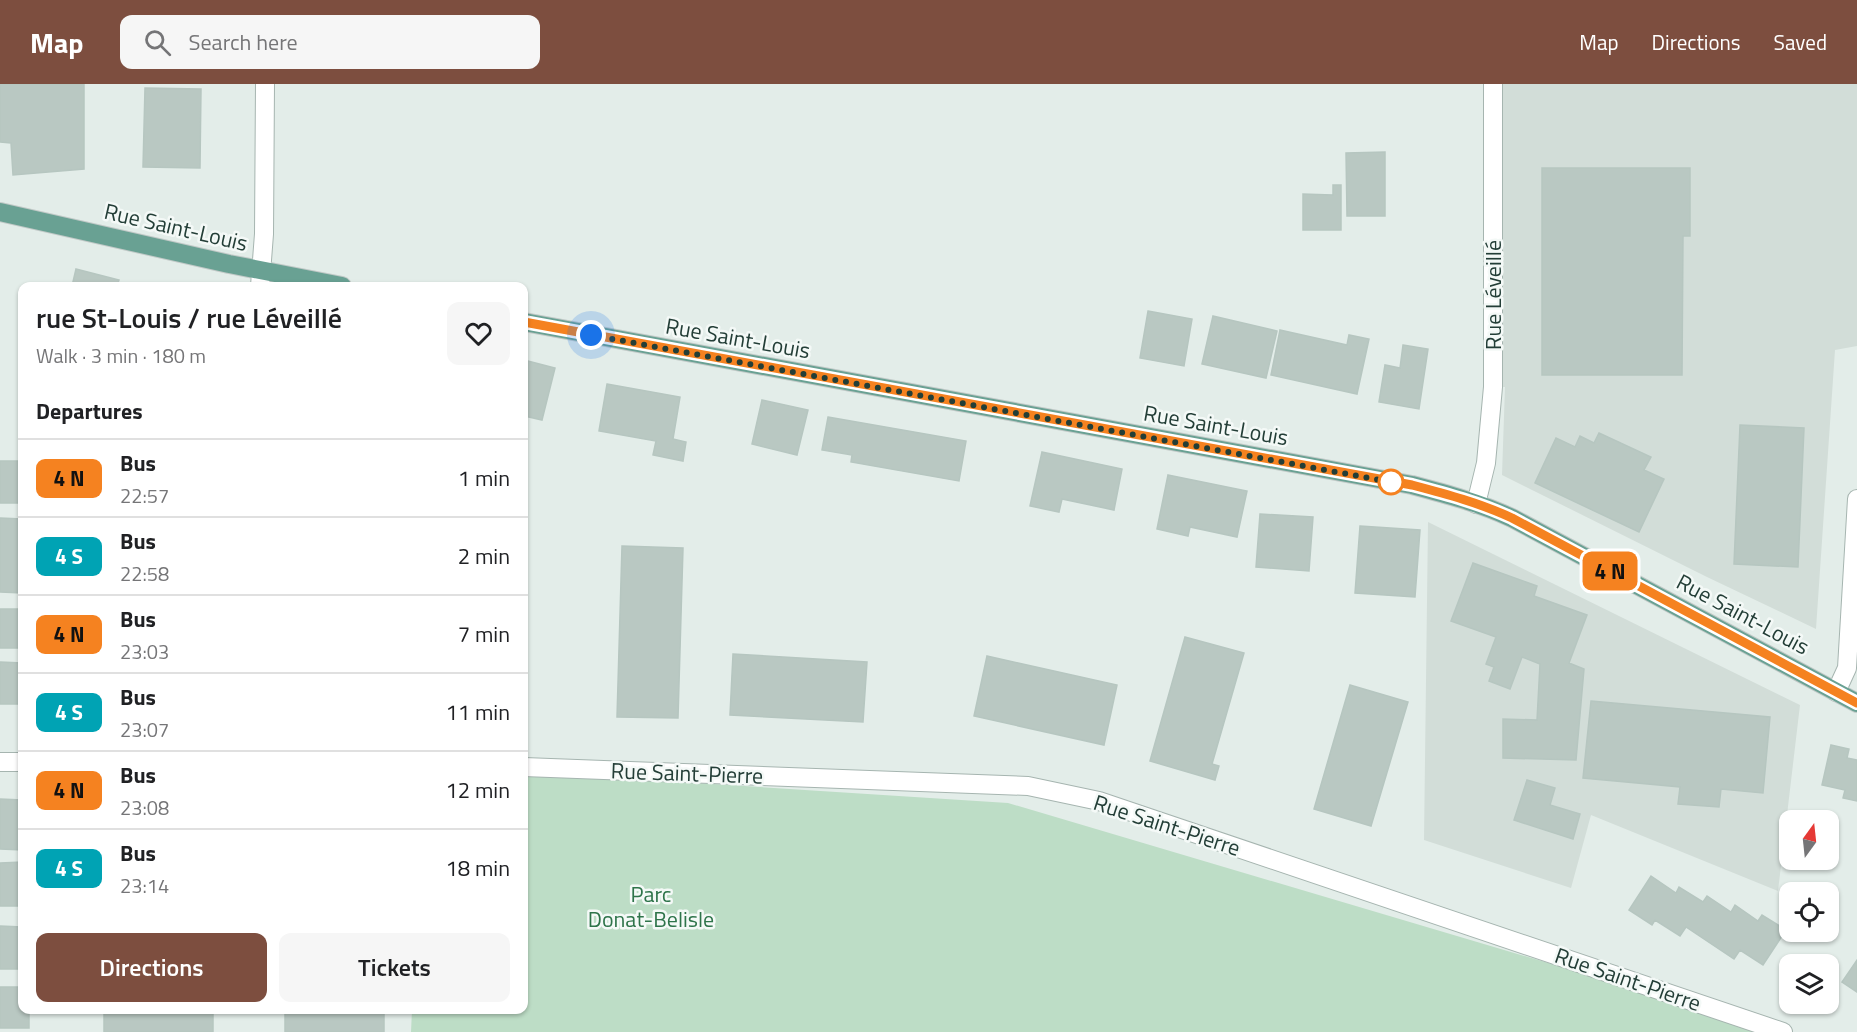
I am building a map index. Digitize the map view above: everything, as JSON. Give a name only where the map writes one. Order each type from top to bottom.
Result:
[{"type":"main road","name":"Rue Saint-Louis","points":[[0,212],[261,278],[302,282]]},
{"type":"main road","name":"Rue Saint-Louis","points":[[528,323],[1412,485],[1476,504],[1512,518],[1857,703]]},
{"type":"street","points":[[261,278],[264,234],[266,84]]},
{"type":"street","name":"Rue Léveillé","points":[[1476,504],[1486,463],[1493,387],[1494,84]]},
{"type":"street","points":[[1836,692],[1847,668],[1857,499]]},
{"type":"street","points":[[0,762],[18,762]]},
{"type":"street","name":"Rue Saint-Pierre","points":[[528,767],[1028,786],[1100,801],[1783,1032]]},
{"type":"shaded area","points":[[1493,84],[1857,84],[1857,346],[1835,350],[1816,629],[1502,475],[1505,387],[1493,387]]},
{"type":"shaded area","points":[[1428,522],[1800,705],[1788,810],[1779,810],[1780,870],[1778,891],[1591,815],[1571,888],[1424,840]]},
{"type":"green space","name":"Parc Donat-Belisle","points":[[528,772],[1008,803],[1781,1032],[411,1032],[412,1014],[528,1014]]},
{"type":"building","points":[[0,84],[84,84],[84,169],[13,175],[11,143],[0,142]]},
{"type":"building","points":[[145,88],[201,89],[200,168],[143,167]]},
{"type":"building","points":[[1385,152],[1385,216],[1347,216],[1346,153]]},
{"type":"building","points":[[1542,168],[1690,168],[1690,236],[1683,236],[1682,375],[1542,375]]},
{"type":"building","points":[[1333,185],[1341,185],[1341,230],[1303,230],[1303,194],[1333,195]]},
{"type":"building","points":[[76,269],[119,280],[118,282],[73,282]]},
{"type":"building","points":[[1148,311],[1192,319],[1184,366],[1140,358]]},
{"type":"building","points":[[1213,316],[1277,331],[1266,378],[1202,364]]},
{"type":"building","points":[[1280,330],[1347,345],[1349,335],[1369,339],[1357,394],[1271,375]]},
{"type":"building","points":[[1403,345],[1428,349],[1419,409],[1379,402],[1385,365],[1400,368]]},
{"type":"building","points":[[528,361],[555,368],[542,420],[528,417]]},
{"type":"building","points":[[607,384],[680,397],[673,439],[686,442],[683,461],[653,455],[656,441],[599,431]]},
{"type":"building","points":[[762,400],[808,410],[797,455],[752,444]]},
{"type":"building","points":[[828,417],[966,441],[959,481],[851,462],[852,455],[822,450]]},
{"type":"building","points":[[1740,425],[1804,428],[1798,567],[1734,564]]},
{"type":"building","points":[[1599,433],[1651,457],[1644,470],[1664,479],[1639,532],[1535,483],[1556,438],[1575,447],[1580,436],[1594,443]]},
{"type":"building","points":[[1042,452],[1122,469],[1114,510],[1062,499],[1059,512],[1030,506]]},
{"type":"building","points":[[0,461],[18,461],[18,503],[0,503]]},
{"type":"building","points":[[1168,475],[1247,491],[1237,537],[1190,527],[1188,536],[1157,529]]},
{"type":"building","points":[[1260,514],[1313,517],[1309,571],[1256,567]]},
{"type":"building","points":[[0,518],[18,519],[18,593],[0,592]]},
{"type":"building","points":[[1360,526],[1420,530],[1415,597],[1355,593]]},
{"type":"building","points":[[622,546],[683,548],[678,718],[617,717]]},
{"type":"building","points":[[1473,563],[1537,586],[1534,596],[1587,615],[1569,663],[1584,669],[1576,760],[1503,758],[1503,719],[1537,720],[1540,664],[1522,657],[1510,689],[1489,681],[1494,667],[1486,664],[1496,637],[1451,621]]},
{"type":"building","points":[[0,609],[18,609],[18,648],[0,648]]},
{"type":"building","points":[[1185,637],[1244,653],[1212,764],[1219,766],[1215,780],[1150,761]]},
{"type":"building","points":[[733,654],[867,662],[863,722],[730,715]]},
{"type":"building","points":[[987,656],[1117,685],[1104,745],[974,716]]},
{"type":"building","points":[[0,662],[18,663],[18,704],[0,704]]},
{"type":"building","points":[[1350,685],[1408,702],[1371,826],[1314,809]]},
{"type":"building","points":[[1591,701],[1770,717],[1763,793],[1721,789],[1719,807],[1678,804],[1680,787],[1583,778]]},
{"type":"building","points":[[1831,745],[1849,749],[1847,758],[1857,760],[1857,801],[1843,798],[1845,790],[1822,785]]},
{"type":"building","points":[[1527,780],[1555,788],[1550,805],[1580,814],[1573,839],[1514,820]]},
{"type":"building","points":[[0,799],[18,800],[18,850],[0,849]]},
{"type":"building","points":[[18,862],[18,906],[0,906],[0,863]]},
{"type":"building","points":[[1651,876],[1676,893],[1679,887],[1703,902],[1707,896],[1731,912],[1735,905],[1758,921],[1762,915],[1779,926],[1779,941],[1763,965],[1740,950],[1734,959],[1686,927],[1680,936],[1655,920],[1652,925],[1629,910]]},
{"type":"building","points":[[0,926],[18,927],[18,969],[0,969]]},
{"type":"building","points":[[1857,960],[1857,992],[1842,982]]},
{"type":"building","points":[[0,987],[18,987],[18,1014],[29,1014],[29,1028],[0,1028]]},
{"type":"building","points":[[104,1014],[213,1014],[213,1032],[104,1032]]},
{"type":"building","points":[[285,1014],[384,1014],[384,1032],[285,1032]]},
{"type":"bus line","points":[[528,323],[1412,485],[1445,494],[1512,518],[1857,703]]},
{"type":"route","points":[[591,335],[1391,482]]}]
